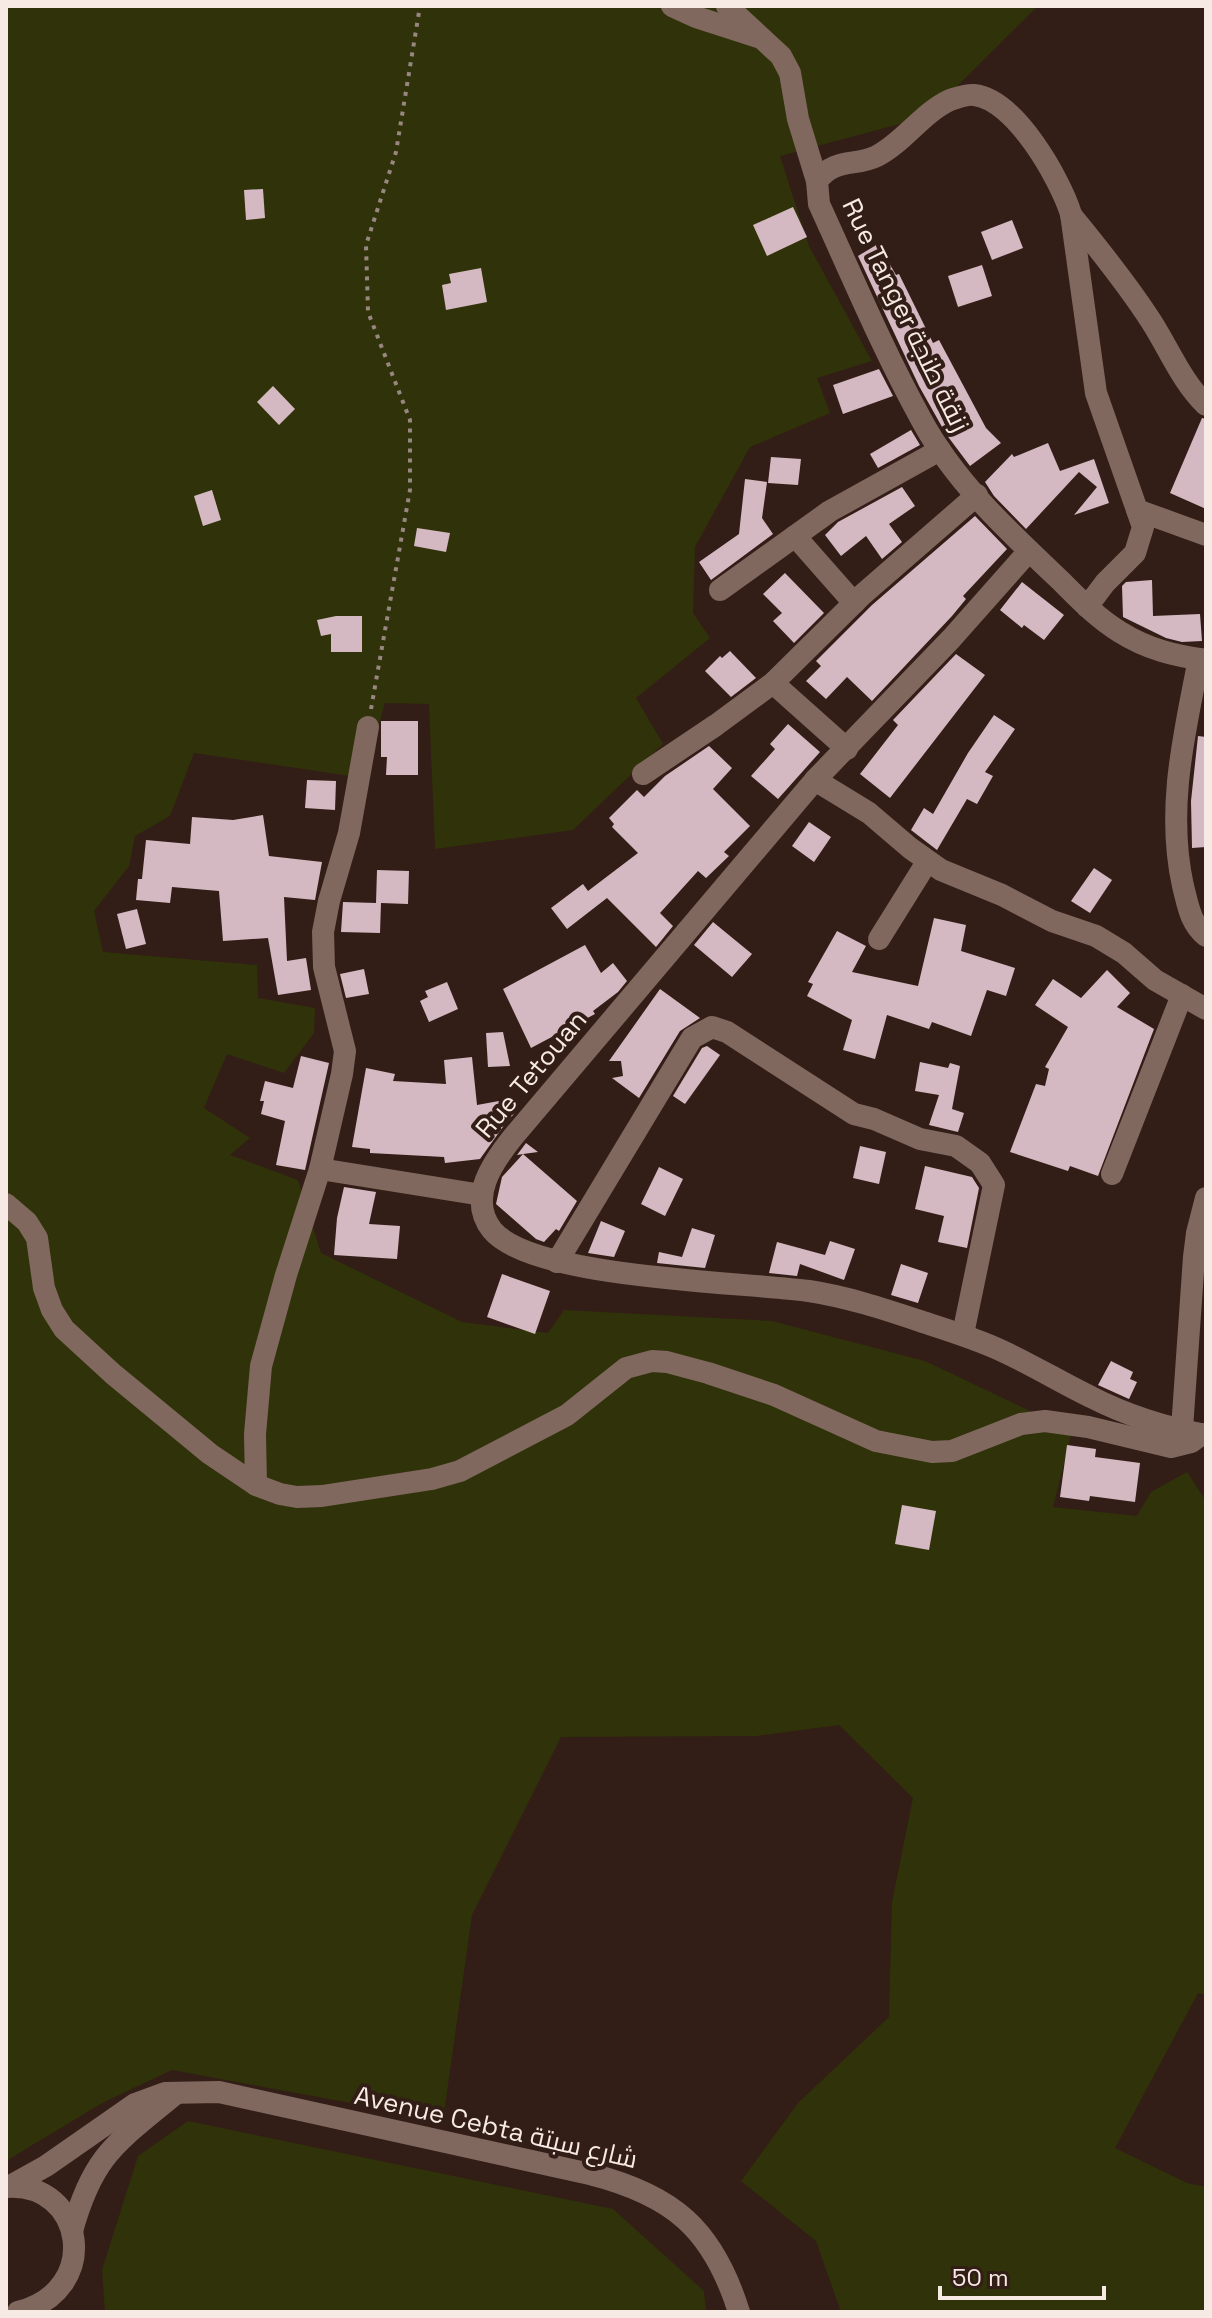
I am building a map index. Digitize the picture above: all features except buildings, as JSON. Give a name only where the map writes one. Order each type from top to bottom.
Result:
[{"type":"street","points":[[672,6],[765,39]]},
{"type":"street","points":[[727,6],[781,56],[790,73],[798,119],[817,181]]},
{"type":"street","name":"Rue Tanger زنقة طنجة","points":[[1087,607],[1105,583],[1135,553],[1143,527],[1096,393],[1071,214],[1064,192],[1014,119],[993,102],[974,95],[950,100],[875,157],[844,162],[823,173],[817,181],[819,204],[921,421],[977,495],[1029,551],[1087,607],[1106,624],[1146,647],[1203,660]]},
{"type":"street","points":[[1071,214],[1109,262],[1182,374],[1206,405]]},
{"type":"street","points":[[720,590],[830,511],[940,450]]},
{"type":"street","points":[[643,774],[773,683],[854,603],[977,495]]},
{"type":"street","points":[[1137,510],[1206,535]]},
{"type":"street","points":[[795,536],[854,603]]},
{"type":"street","name":"Rue Tetouan","points":[[482,1195],[489,1172],[513,1137],[815,780],[951,639],[1029,551]]},
{"type":"street","points":[[1203,660],[1180,757],[1175,820],[1180,873],[1188,907],[1194,923],[1206,936]]},
{"type":"street","points":[[773,683],[847,749]]},
{"type":"street","points":[[256,1485],[255,1434],[261,1366],[320,1169],[340,1085],[345,1051],[324,967],[323,932],[349,833],[368,727]]},
{"type":"street","points":[[815,780],[869,813],[927,862],[1052,921],[1096,936],[1124,953],[1155,980],[1206,1009]]},
{"type":"street","points":[[879,939],[927,862]]},
{"type":"street","points":[[1112,1174],[1182,995]]},
{"type":"street","points":[[557,1262],[692,1038],[712,1027],[727,1032],[854,1114],[874,1119],[920,1139],[956,1146],[980,1163],[994,1185],[963,1334]]},
{"type":"street","points":[[320,1169],[482,1195],[485,1214],[493,1230],[514,1244],[557,1262],[713,1284],[832,1295],[963,1334],[1125,1412],[1196,1433]]},
{"type":"street","points":[[6,1204],[27,1222],[37,1238],[44,1288],[52,1310],[64,1329],[210,1454],[256,1485],[297,1497],[432,1479],[460,1471],[567,1415],[626,1368],[652,1361],[708,1373],[774,1395],[876,1441],[932,1452],[952,1451],[1021,1424],[1045,1421],[1088,1427],[1171,1447],[1191,1442],[1196,1433],[1194,1257],[1206,1198]]},
{"type":"street","name":"Avenue Cebta شارع سبتة","points":[[8,2187],[46,2166],[135,2104],[165,2093],[202,2091],[235,2095],[590,2174],[640,2189],[677,2210],[701,2233],[721,2264],[739,2312]]},
{"type":"street","points":[[72,2231],[86,2185],[99,2163],[117,2142],[178,2092]]},
{"type":"street","points":[[6,2312],[50,2306],[72,2269],[75,2250],[72,2231],[56,2204],[27,2188],[8,2187]]},
{"type":"path","points":[[368,727],[410,490],[410,420],[368,312],[366,245],[396,152],[420,6]]},
{"type":"shaded area","points":[[6,6],[1038,6],[926,117],[780,156],[809,246],[872,361],[817,378],[830,413],[750,447],[695,547],[693,613],[710,638],[636,698],[663,744],[573,830],[435,849],[429,704],[385,703],[364,778],[194,753],[170,816],[135,836],[129,866],[94,911],[103,952],[257,965],[258,998],[315,1008],[314,1033],[284,1073],[227,1054],[204,1108],[250,1138],[230,1155],[298,1180],[321,1253],[462,1322],[548,1333],[564,1310],[772,1321],[925,1361],[1072,1431],[1053,1507],[1137,1516],[1151,1492],[1187,1472],[1206,1501],[1206,1995],[1198,1993],[1115,2148],[1187,2183],[1206,2187],[1206,2312],[841,2312],[816,2241],[741,2181],[798,2103],[889,2017],[892,1902],[913,1798],[839,1725],[756,1736],[561,1737],[472,1915],[443,2120],[172,2070],[104,2102],[6,2161]]},
{"type":"shaded area","points":[[188,2121],[613,2209],[704,2291],[706,2312],[105,2312],[102,2270],[138,2156]]}]
